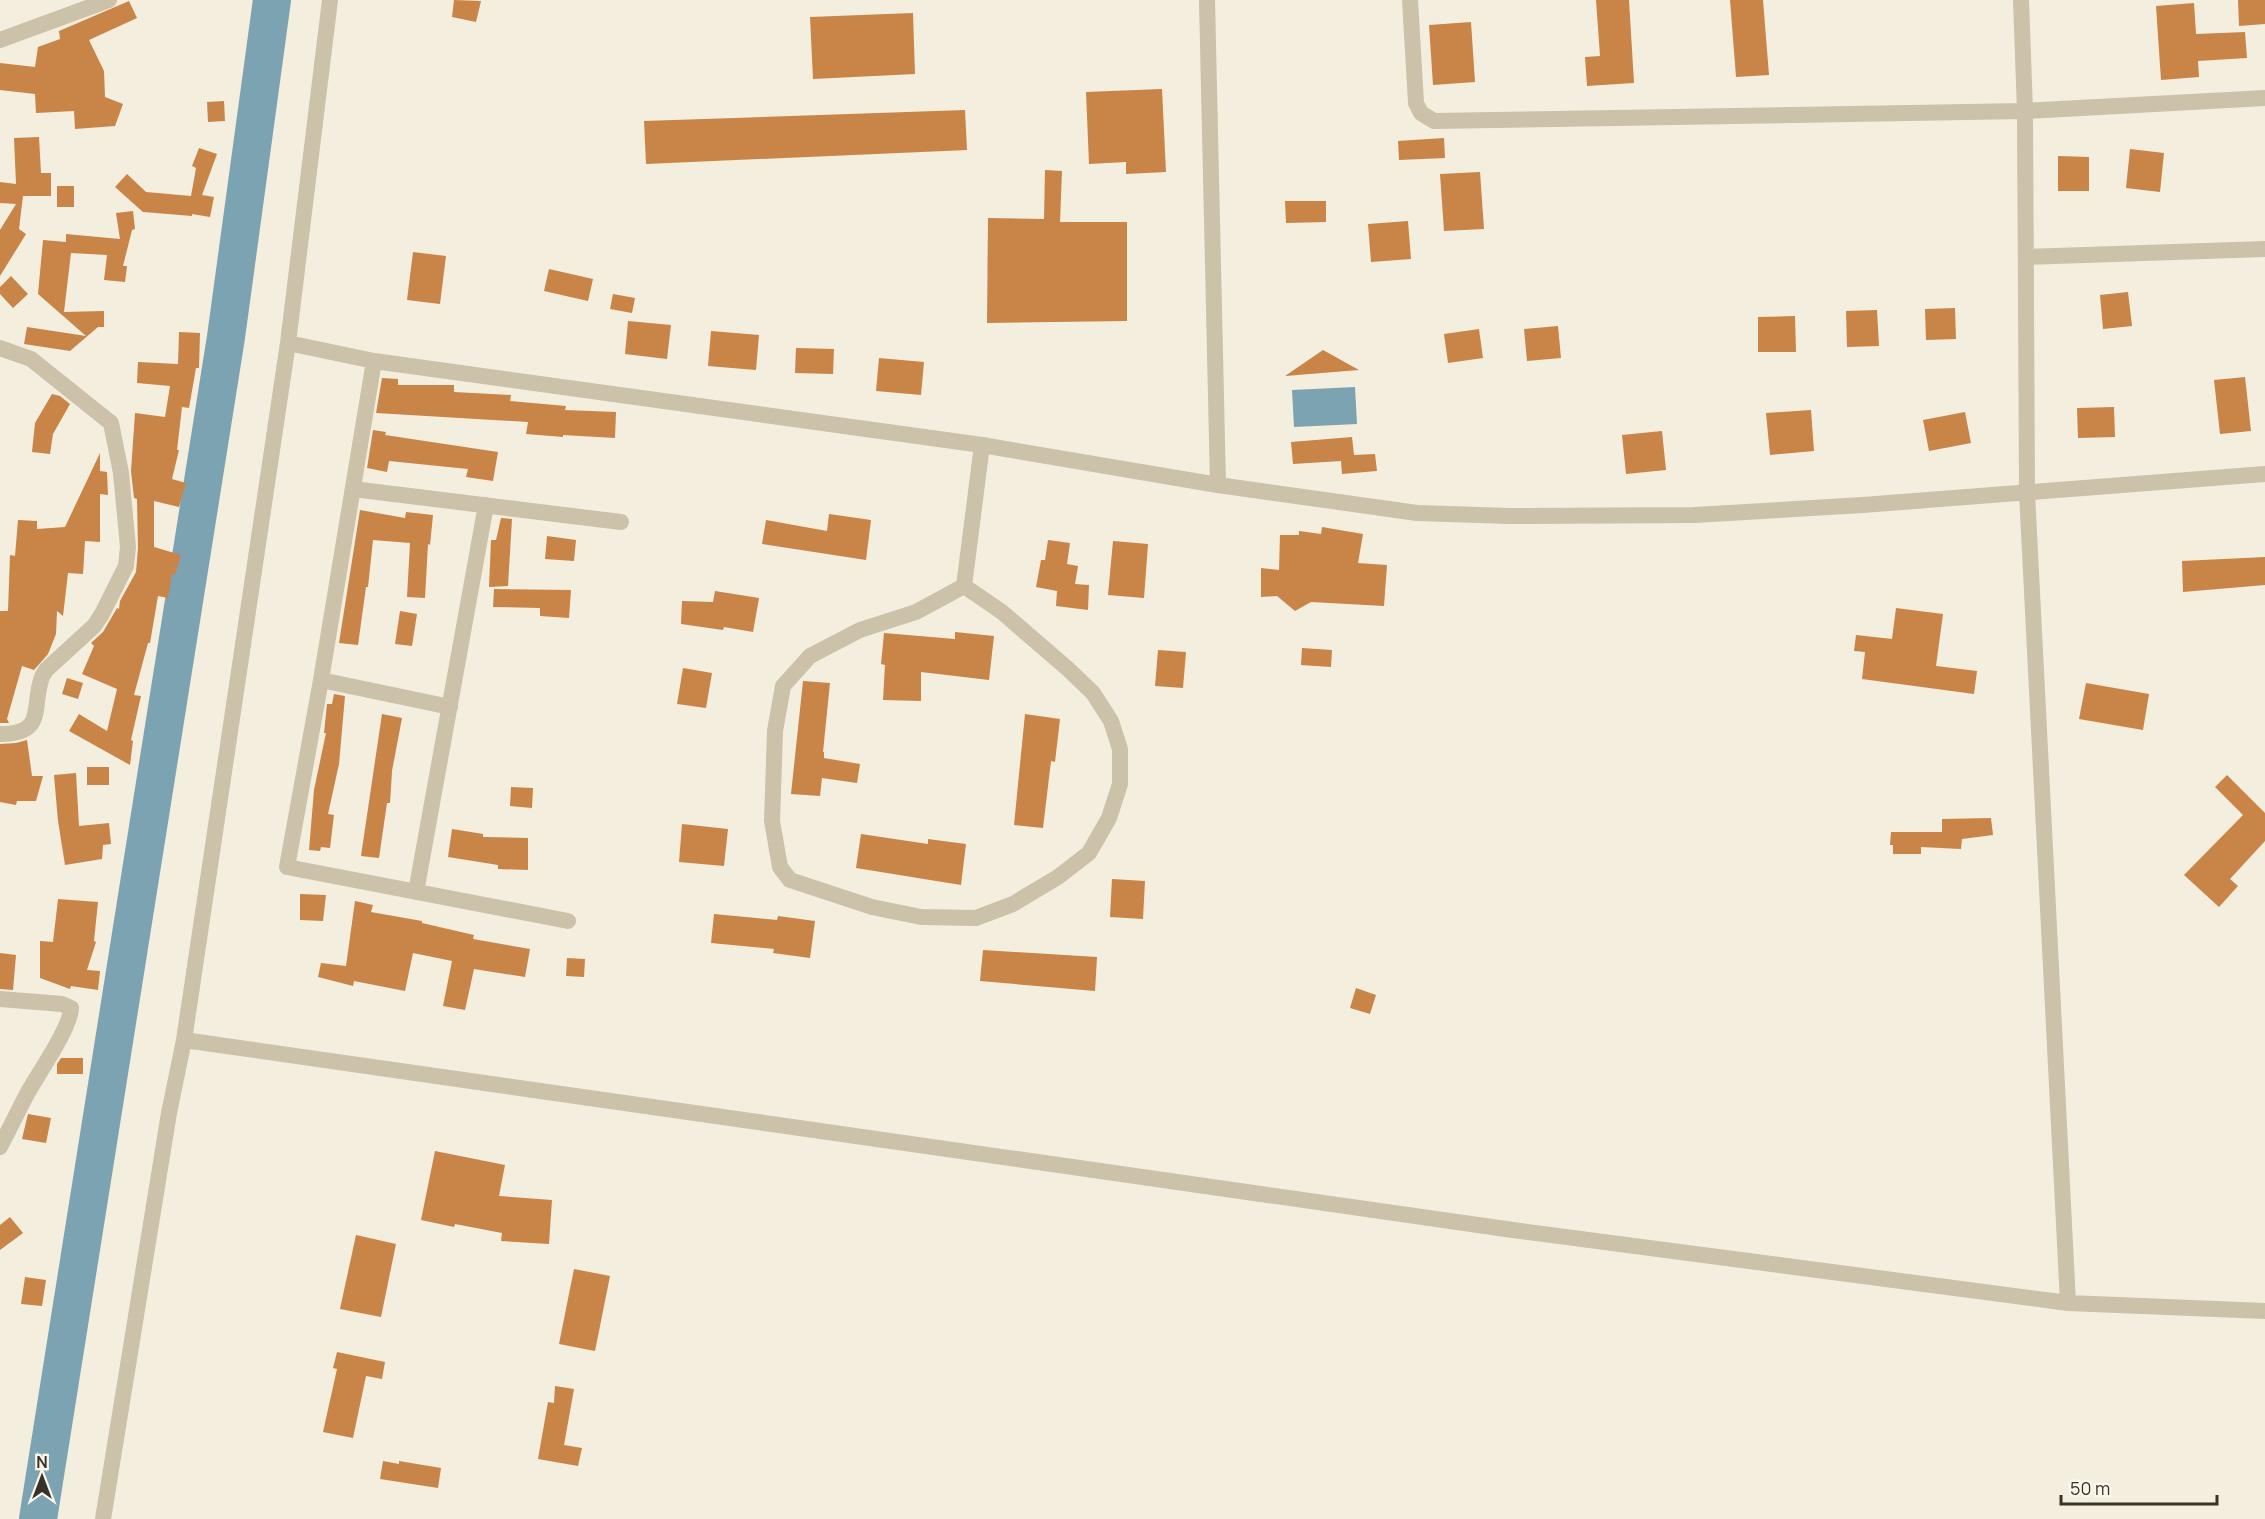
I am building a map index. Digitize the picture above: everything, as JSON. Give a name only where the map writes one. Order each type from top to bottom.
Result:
[{"type":"street","points":[[0,40],[109,0]]},
{"type":"street","points":[[104,1519],[169,1113],[184,1040],[288,343],[330,0]]},
{"type":"street","points":[[1207,0],[1218,485]]},
{"type":"street","points":[[1410,0],[1416,103],[1421,113],[1434,121],[2025,111],[2265,98]]},
{"type":"street","points":[[2021,0],[2027,257],[2027,493],[2068,1303]]},
{"type":"street","points":[[2027,257],[2265,249]]},
{"type":"street","points":[[288,343],[374,361],[982,445],[1218,485],[1417,513],[1510,516],[1695,515],[2027,493],[2265,474]]},
{"type":"street","points":[[0,348],[31,358],[111,423],[121,473],[128,547],[126,566],[98,620],[42,677],[38,687],[36,716],[32,722],[19,733],[0,734]]},
{"type":"street","points":[[374,361],[321,680],[287,867],[568,921]]},
{"type":"street","points":[[964,586],[982,445]]},
{"type":"street","points":[[352,489],[621,522]]},
{"type":"street","points":[[416,892],[486,505]]},
{"type":"street","points":[[964,586],[1002,612],[1068,669],[1094,693],[1111,721],[1120,749],[1120,784],[1109,818],[1089,853],[1058,877],[1013,904],[976,918],[921,917],[873,907],[790,880],[780,867],[772,821],[775,731],[783,686],[810,656],[860,630],[916,612],[964,586]]},
{"type":"street","points":[[321,680],[450,707]]},
{"type":"street","points":[[0,999],[62,1004],[71,1008],[71,1014],[64,1029],[0,1148]]},
{"type":"street","points":[[184,1040],[1501,1228],[2068,1303],[2265,1311]]},
{"type":"water","points":[[1355,387],[1357,424],[1294,427],[1292,390]]},
{"type":"building","points":[[454,0],[481,1],[476,22],[452,17]]},
{"type":"building","points":[[1596,0],[1629,0],[1634,83],[1587,86],[1585,57],[1600,56]]},
{"type":"building","points":[[1730,0],[1763,0],[1769,75],[1736,77]]},
{"type":"building","points":[[2238,0],[2265,0],[2265,24],[2239,26]]},
{"type":"building","points":[[129,1],[137,18],[89,40],[104,71],[105,97],[123,104],[115,126],[75,129],[74,111],[36,113],[35,94],[0,90],[0,63],[35,67],[38,47],[60,39],[59,31]]},
{"type":"building","points":[[2194,3],[2196,34],[2245,32],[2247,58],[2198,61],[2199,77],[2161,80],[2156,6]]},
{"type":"building","points":[[913,13],[915,74],[813,79],[810,17]]},
{"type":"building","points":[[1471,22],[1475,82],[1433,85],[1429,25]]},
{"type":"building","points":[[1162,89],[1166,172],[1126,174],[1126,162],[1089,164],[1086,92]]},
{"type":"building","points":[[224,101],[225,121],[208,122],[207,102]]},
{"type":"building","points":[[965,110],[967,150],[646,164],[644,121]]},
{"type":"building","points":[[39,137],[41,173],[51,173],[51,196],[23,196],[19,229],[26,234],[0,276],[0,230],[16,204],[0,203],[0,182],[16,184],[14,138]]},
{"type":"building","points":[[1444,138],[1445,158],[1399,160],[1398,141]]},
{"type":"building","points":[[199,148],[217,154],[202,195],[214,197],[210,217],[143,212],[115,187],[127,174],[146,192],[191,196],[196,168],[192,166]]},
{"type":"building","points":[[2130,149],[2164,153],[2160,192],[2126,188]]},
{"type":"building","points":[[2058,156],[2089,157],[2089,191],[2058,191]]},
{"type":"building","points":[[1045,170],[1062,171],[1060,222],[1127,222],[1127,321],[987,323],[988,218],[1044,219]]},
{"type":"building","points":[[1480,172],[1484,229],[1444,231],[1440,174]]},
{"type":"building","points":[[57,186],[74,186],[74,207],[57,207]]},
{"type":"building","points":[[1285,201],[1326,201],[1326,222],[1286,223]]},
{"type":"building","points":[[133,211],[135,229],[132,230],[123,266],[127,266],[125,282],[104,280],[107,255],[71,253],[64,312],[104,311],[104,327],[98,327],[70,351],[24,344],[27,327],[86,336],[38,294],[43,240],[66,242],[66,234],[120,239],[116,213]]},
{"type":"building","points":[[1408,221],[1411,259],[1371,262],[1368,224]]},
{"type":"building","points":[[413,252],[446,256],[440,304],[407,300]]},
{"type":"building","points":[[549,269],[593,279],[588,301],[544,291]]},
{"type":"building","points":[[11,276],[28,294],[13,308],[0,294],[0,287]]},
{"type":"building","points":[[2128,292],[2132,326],[2103,329],[2100,295]]},
{"type":"building","points":[[613,294],[635,298],[632,313],[610,309]]},
{"type":"building","points":[[1955,308],[1956,339],[1926,340],[1925,309]]},
{"type":"building","points":[[1877,310],[1879,346],[1847,347],[1846,311]]},
{"type":"building","points":[[1795,316],[1796,352],[1758,352],[1758,317]]},
{"type":"building","points":[[628,321],[671,325],[667,359],[625,354]]},
{"type":"building","points":[[1558,326],[1561,358],[1527,361],[1524,329]]},
{"type":"building","points":[[1479,329],[1483,358],[1448,363],[1444,334]]},
{"type":"building","points":[[711,331],[759,335],[756,370],[708,366]]},
{"type":"building","points":[[179,332],[200,333],[199,368],[196,368],[189,408],[182,407],[177,450],[179,450],[172,479],[186,483],[179,507],[154,501],[154,547],[181,555],[175,575],[172,574],[168,598],[158,596],[150,643],[148,643],[134,695],[141,696],[131,740],[133,741],[130,765],[69,731],[79,714],[107,731],[117,689],[82,674],[94,646],[91,643],[103,632],[117,608],[119,609],[120,601],[136,572],[137,499],[134,498],[131,471],[135,413],[165,417],[170,386],[137,383],[138,362],[178,364]]},
{"type":"building","points":[[796,348],[834,349],[833,374],[795,373]]},
{"type":"building","points":[[1323,350],[1359,370],[1285,376]]},
{"type":"building","points":[[879,358],[924,362],[921,395],[876,391]]},
{"type":"building","points":[[2245,377],[2251,431],[2220,434],[2214,380]]},
{"type":"building","points":[[382,378],[398,379],[398,385],[454,385],[454,392],[511,395],[510,401],[566,406],[565,410],[616,412],[615,438],[526,434],[528,422],[376,413]]},
{"type":"building","points":[[52,394],[60,396],[70,404],[53,434],[50,454],[32,452],[35,423]]},
{"type":"building","points":[[2114,407],[2115,437],[2078,438],[2077,408]]},
{"type":"building","points":[[1811,410],[1814,451],[1770,455],[1766,413]]},
{"type":"building","points":[[1965,412],[1971,443],[1929,451],[1923,420]]},
{"type":"building","points":[[373,430],[386,432],[385,435],[498,452],[493,481],[466,477],[468,469],[389,461],[387,472],[367,468]]},
{"type":"building","points":[[1662,431],[1666,470],[1626,474],[1622,435]]},
{"type":"building","points":[[1352,437],[1354,455],[1375,454],[1377,471],[1342,474],[1341,461],[1293,464],[1291,442]]},
{"type":"building","points":[[100,453],[100,471],[107,472],[108,495],[100,494],[100,542],[85,541],[83,574],[68,573],[63,616],[57,611],[56,634],[48,654],[34,670],[22,666],[7,719],[9,723],[0,723],[0,611],[8,611],[10,555],[15,556],[18,520],[37,521],[37,529],[65,527]]},
{"type":"building","points":[[360,510],[405,518],[406,512],[433,515],[430,545],[428,544],[425,598],[407,597],[410,543],[373,540],[358,645],[339,643]]},
{"type":"building","points":[[829,514],[871,520],[866,560],[762,544],[766,520],[827,531]]},
{"type":"building","points":[[501,518],[512,519],[508,586],[489,587],[491,540],[496,540]]},
{"type":"building","points":[[1322,527],[1363,534],[1358,563],[1387,565],[1384,606],[1311,602],[1295,611],[1277,596],[1261,597],[1261,568],[1279,570],[1280,535],[1299,535],[1299,531],[1321,534]]},
{"type":"building","points":[[547,536],[576,540],[574,561],[545,559]]},
{"type":"building","points":[[1048,540],[1070,543],[1067,564],[1078,566],[1075,584],[1089,585],[1088,610],[1056,606],[1057,591],[1036,587],[1041,560],[1045,560]]},
{"type":"building","points":[[1113,541],[1148,544],[1144,598],[1108,595]]},
{"type":"building","points":[[2265,557],[2265,585],[2183,592],[2182,561]]},
{"type":"building","points":[[494,589],[571,590],[569,618],[540,616],[540,608],[493,607]]},
{"type":"building","points":[[715,591],[759,598],[753,632],[681,624],[682,601],[713,602]]},
{"type":"building","points":[[1896,608],[1943,614],[1936,666],[1977,671],[1974,694],[1862,679],[1865,652],[1854,651],[1856,635],[1892,639]]},
{"type":"building","points":[[400,611],[417,614],[412,646],[395,644]]},
{"type":"building","points":[[955,632],[994,636],[989,680],[921,672],[921,701],[883,700],[885,665],[881,664],[884,633],[955,639]]},
{"type":"building","points":[[1302,648],[1332,650],[1331,667],[1301,665]]},
{"type":"building","points":[[1158,650],[1186,652],[1183,688],[1155,686]]},
{"type":"building","points":[[683,668],[712,673],[706,708],[677,704]]},
{"type":"building","points":[[67,678],[83,683],[78,699],[62,694]]},
{"type":"building","points":[[803,681],[830,683],[824,758],[860,764],[857,783],[822,778],[820,796],[791,794]]},
{"type":"building","points":[[2086,683],[2149,694],[2143,730],[2079,719]]},
{"type":"building","points":[[334,694],[345,696],[339,764],[328,814],[334,815],[330,848],[321,847],[320,851],[309,850],[314,790],[326,733],[324,733],[327,704],[332,704]]},
{"type":"building","points":[[382,714],[402,718],[392,771],[390,803],[387,803],[379,858],[361,856]]},
{"type":"building","points":[[1025,714],[1060,719],[1055,762],[1051,761],[1043,828],[1014,825]]},
{"type":"building","points":[[27,740],[32,776],[43,776],[36,801],[17,801],[16,805],[0,802],[0,744]]},
{"type":"building","points":[[87,767],[109,767],[109,785],[87,785]]},
{"type":"building","points":[[76,773],[79,826],[109,823],[111,844],[103,845],[102,859],[65,865],[54,775]]},
{"type":"building","points":[[2227,775],[2265,813],[2265,841],[2230,879],[2238,886],[2219,907],[2184,875],[2243,815],[2215,787]]},
{"type":"building","points":[[511,787],[533,788],[532,808],[510,806]]},
{"type":"building","points":[[1991,818],[1993,835],[1962,839],[1961,849],[1921,847],[1921,854],[1893,854],[1893,845],[1890,845],[1891,832],[1942,832],[1942,819]]},
{"type":"building","points":[[682,824],[728,829],[724,866],[679,862]]},
{"type":"building","points":[[452,829],[483,834],[483,837],[528,838],[528,870],[498,869],[498,865],[448,857]]},
{"type":"building","points":[[861,834],[928,844],[928,839],[966,844],[961,885],[856,868]]},
{"type":"building","points":[[1112,879],[1145,881],[1143,919],[1110,917]]},
{"type":"building","points":[[300,894],[326,895],[323,921],[300,920]]},
{"type":"building","points":[[58,899],[98,902],[94,941],[96,942],[87,970],[100,971],[98,990],[71,986],[70,989],[40,978],[40,941],[53,942]]},
{"type":"building","points":[[355,901],[373,905],[371,912],[422,921],[422,923],[474,935],[473,939],[530,949],[525,977],[474,969],[465,1010],[443,1006],[452,961],[413,953],[405,991],[354,981],[353,986],[318,977],[321,963],[346,966]]},
{"type":"building","points":[[714,914],[777,920],[778,916],[815,921],[810,958],[773,953],[774,949],[711,943]]},
{"type":"building","points":[[983,950],[1097,957],[1095,991],[980,981]]},
{"type":"building","points":[[0,953],[16,955],[13,990],[0,989]]},
{"type":"building","points":[[567,958],[585,959],[584,977],[566,976]]},
{"type":"building","points":[[1356,988],[1376,995],[1370,1014],[1350,1008]]},
{"type":"building","points":[[61,1058],[83,1058],[83,1074],[57,1074],[57,1064]]},
{"type":"building","points":[[28,1114],[51,1118],[46,1143],[22,1139]]},
{"type":"building","points":[[435,1151],[505,1165],[499,1196],[552,1200],[549,1244],[501,1241],[502,1233],[421,1220]]},
{"type":"building","points":[[10,1217],[23,1233],[0,1250],[0,1225]]},
{"type":"building","points":[[356,1235],[396,1244],[381,1317],[340,1309]]},
{"type":"building","points":[[574,1269],[610,1276],[595,1351],[559,1344]]},
{"type":"building","points":[[25,1277],[46,1280],[42,1306],[21,1304]]},
{"type":"building","points":[[337,1352],[385,1362],[382,1379],[366,1376],[353,1438],[323,1432],[337,1369],[333,1368]]},
{"type":"building","points":[[555,1386],[574,1389],[564,1445],[582,1448],[578,1466],[538,1459],[548,1402],[554,1403]]},
{"type":"building","points":[[383,1461],[399,1464],[399,1461],[441,1468],[438,1488],[380,1479]]},
{"type":"waterway","points":[[38,1519],[226,337],[272,0]]}]
